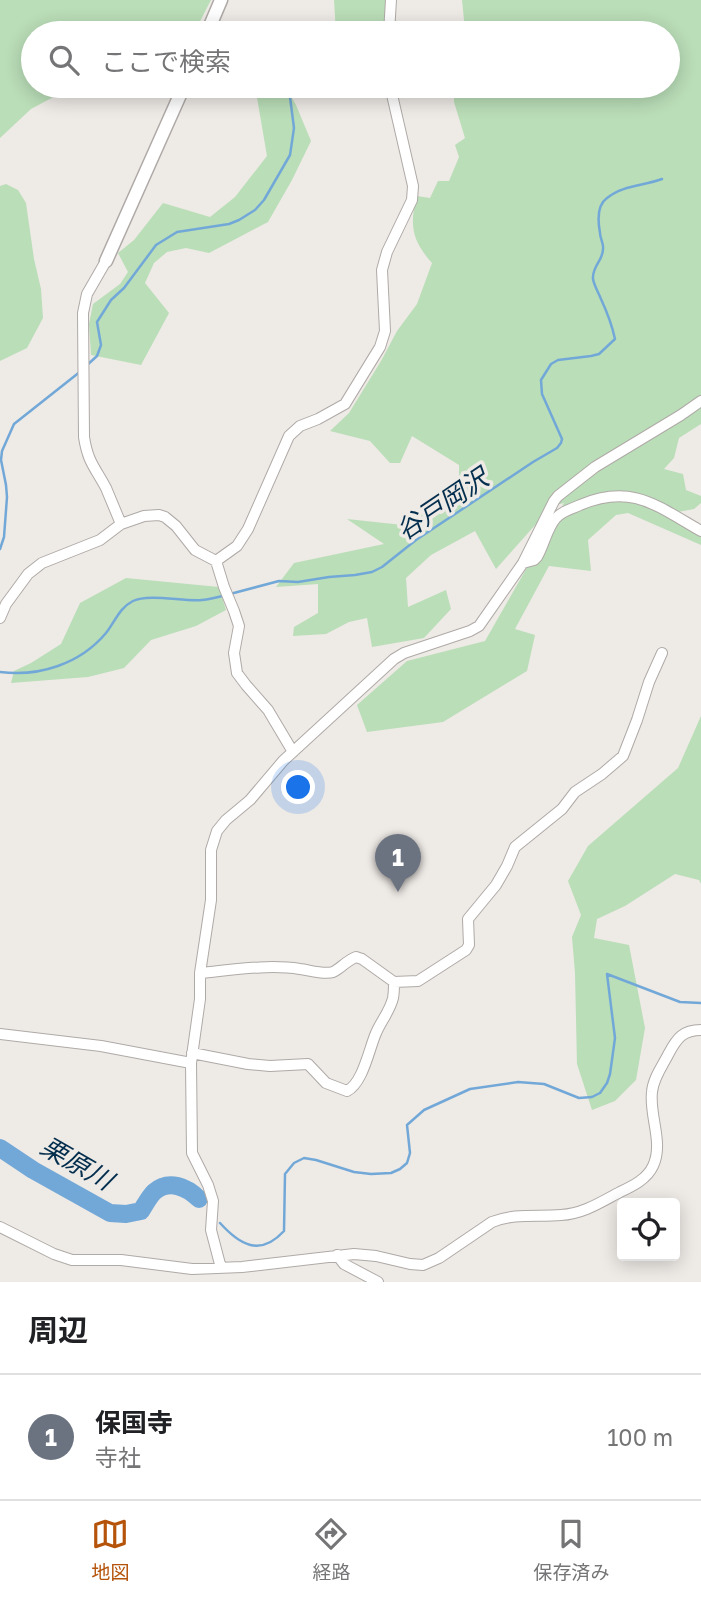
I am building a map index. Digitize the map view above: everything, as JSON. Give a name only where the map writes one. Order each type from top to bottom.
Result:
[{"type":"street","points":[[212,21],[221,0]]},
{"type":"street","points":[[390,21],[391,0]]},
{"type":"street","points":[[121,524],[106,488],[86,453],[83,313],[87,294],[106,261],[179,98]]},
{"type":"street","points":[[216,561],[237,546],[248,529],[289,436],[300,426],[345,404],[380,348],[385,331],[382,270],[387,252],[412,200],[413,186],[393,98]]},
{"type":"street","points":[[221,1268],[211,1230],[213,1201],[192,1153],[192,1058],[200,999],[200,973],[211,900],[211,850],[217,831],[336,710],[399,656],[479,626],[523,564],[554,501],[564,491],[595,467],[701,401]]},
{"type":"street","points":[[523,564],[537,557],[554,520],[559,515],[603,497],[624,496],[645,500],[701,531]]},
{"type":"street","points":[[0,618],[6,604],[28,574],[43,563],[100,540],[121,524],[144,516],[165,517],[195,550],[216,561],[239,626],[234,653],[237,673],[268,710],[293,752]]},
{"type":"street","points":[[200,973],[291,967],[332,972],[356,957],[394,982],[418,981],[466,950],[469,945],[468,919],[496,886],[515,847],[562,809],[575,792],[623,756],[662,653]]},
{"type":"street","points":[[0,1034],[248,1065],[308,1064],[327,1083],[347,1091],[352,1088],[363,1068],[377,1031],[391,1005],[394,982]]},
{"type":"street","points":[[0,1227],[72,1260],[121,1260],[191,1269],[242,1268],[354,1254],[423,1265],[439,1258],[502,1218],[574,1213],[588,1209],[636,1184],[650,1171],[656,1158],[651,1097],[655,1079],[678,1037],[692,1030],[701,1030]]},
{"type":"street","points":[[337,1255],[344,1264],[378,1282]]},
{"type":"street","points":[[191,1269],[195,1282]]},
{"type":"green space","points":[[0,0],[211,0],[200,21],[21,21],[21,98],[52,98],[31,109],[0,138]]},
{"type":"green space","points":[[334,0],[387,0],[384,21],[335,21]]},
{"type":"green space","points":[[462,0],[701,0],[701,424],[679,438],[674,458],[664,469],[683,474],[686,490],[701,496],[701,503],[694,509],[667,514],[701,536],[701,545],[628,513],[616,515],[588,540],[591,571],[549,566],[515,629],[535,635],[527,671],[443,722],[367,732],[357,705],[407,661],[485,641],[564,503],[552,506],[496,569],[475,531],[431,555],[406,578],[408,607],[446,590],[451,609],[424,638],[372,647],[367,618],[349,622],[326,634],[293,636],[294,627],[318,613],[318,584],[276,587],[294,563],[384,544],[347,519],[412,526],[428,498],[459,483],[459,465],[412,436],[400,463],[390,463],[370,441],[330,431],[349,413],[397,331],[417,304],[432,263],[416,240],[413,216],[417,196],[430,198],[438,181],[449,181],[459,157],[455,145],[465,138],[454,98],[680,98],[680,21],[464,21]]},
{"type":"green space","points":[[257,98],[292,98],[311,141],[268,222],[209,253],[186,248],[167,252],[154,263],[145,283],[169,313],[141,365],[91,355],[89,324],[93,304],[120,284],[128,272],[118,253],[134,240],[163,203],[210,217],[235,197],[267,156]]},
{"type":"green space","points":[[6,184],[18,190],[26,203],[41,289],[43,318],[27,348],[0,361],[0,186]]},
{"type":"green space","points":[[126,578],[219,587],[226,610],[196,626],[151,640],[124,668],[88,677],[11,683],[14,671],[61,644],[80,603]]},
{"type":"green space","points":[[701,716],[701,884],[699,880],[675,874],[625,906],[597,919],[594,938],[629,945],[645,1028],[636,1080],[615,1101],[592,1110],[577,1064],[572,937],[581,915],[568,881],[588,846],[678,768]]},
{"type":"waterway","points":[[86,366],[97,356],[101,345],[97,322],[111,300],[124,288],[156,245],[177,232],[239,220],[255,210],[264,200],[290,155],[294,128],[290,98]]},
{"type":"waterway","name":"谷戸岡沢","points":[[230,594],[279,581],[298,582],[372,572],[557,448],[562,439],[542,394],[541,380],[551,364],[558,360],[599,354],[615,339],[593,279],[603,253],[599,219],[601,205],[607,198],[626,188],[662,179]]},
{"type":"waterway","points":[[0,549],[4,537],[7,497],[2,451],[14,424],[81,371]]},
{"type":"waterway","name":"谷戸岡沢","points":[[0,672],[44,670],[71,660],[96,644],[121,611],[133,601],[148,598],[205,600],[223,596]]},
{"type":"waterway","name":"栗原川","points":[[220,1223],[243,1242],[258,1246],[267,1244],[284,1231],[285,1174],[294,1163],[304,1158],[354,1172],[391,1173],[407,1163],[410,1153],[407,1125],[424,1110],[470,1089],[518,1082],[544,1084],[579,1098],[600,1093],[610,1074],[615,1038],[607,974],[680,1002],[701,1003]]},
{"type":"waterway","name":"栗原川","points":[[0,1148],[33,1170],[110,1213],[141,1211],[154,1192],[172,1185],[189,1191],[199,1199]]},
{"type":"place","name":"保国寺","points":[[398,892]]}]
